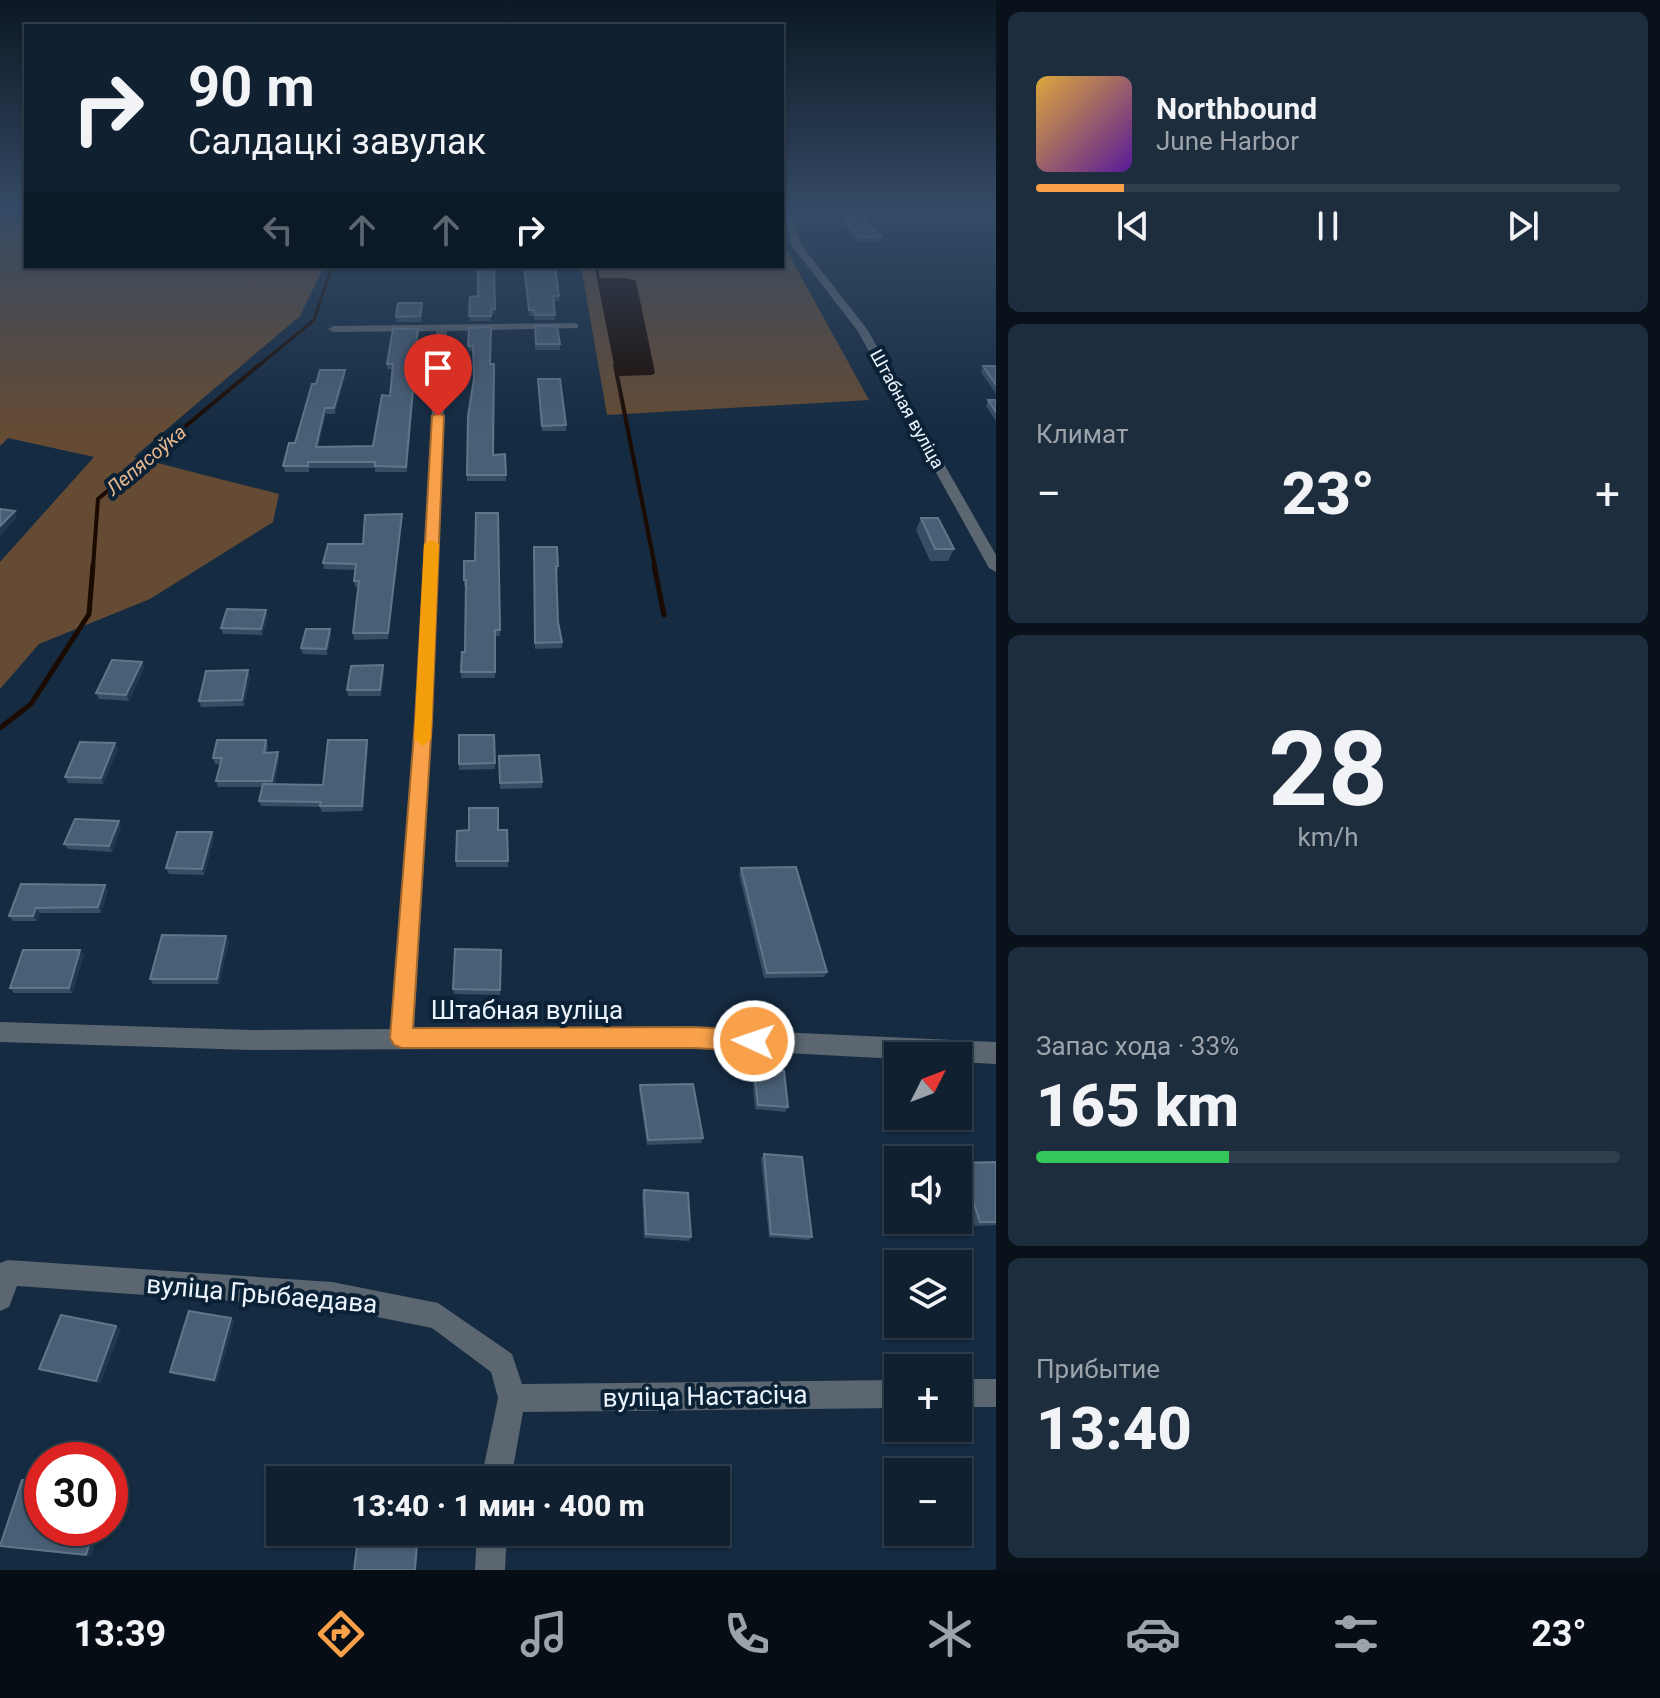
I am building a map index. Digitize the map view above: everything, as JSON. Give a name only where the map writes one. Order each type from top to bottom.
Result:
[{"type":"street","name":"Штабная вуліца","points":[[826,283],[862,329],[991,551],[996,568]]},
{"type":"street","points":[[333,329],[574,326]]},
{"type":"street","points":[[402,1038],[424,721],[442,328]]},
{"type":"street","name":"Штабная вуліца","points":[[5,1031],[251,1040],[693,1038],[996,1053]]},
{"type":"street","name":"вуліца Грыбаедава","points":[[0,1298],[8,1273],[332,1295],[438,1316],[502,1364],[512,1398]]},
{"type":"street","points":[[972,1393],[996,1393]]},
{"type":"street","name":"вуліца Настасіча","points":[[512,1398],[884,1394]]},
{"type":"street","points":[[499,1466],[512,1398]]},
{"type":"street","points":[[490,1570],[491,1546]]},
{"type":"shaded area","points":[[0,283],[316,283],[300,316],[134,457],[279,494],[273,522],[150,599],[39,644],[0,689],[0,562],[94,457],[8,438],[0,446]]},
{"type":"shaded area","points":[[584,283],[805,283],[869,400],[607,415]]},
{"type":"shaded area","points":[[599,283],[636,283],[655,373],[617,376]]},
{"type":"building","points":[[478,283],[494,283],[495,309],[491,309],[491,316],[469,316],[470,297],[478,296]]},
{"type":"building","points":[[526,283],[557,283],[559,296],[553,296],[555,315],[535,315],[534,310],[529,310]]},
{"type":"building","points":[[398,303],[422,303],[420,316],[396,317]]},
{"type":"building","points":[[535,326],[557,326],[560,344],[536,344]]},
{"type":"building","points":[[491,327],[490,364],[494,364],[493,455],[505,454],[506,475],[467,475],[468,416],[474,379],[473,346],[468,346],[469,328]]},
{"type":"building","points":[[393,329],[418,329],[406,467],[375,466],[375,462],[308,462],[308,466],[283,466],[289,443],[295,443],[312,384],[316,384],[320,370],[345,370],[334,408],[325,408],[316,447],[373,446],[382,395],[390,396],[393,364],[387,364]]},
{"type":"building","points":[[983,366],[996,366],[996,385]]},
{"type":"building","points":[[538,379],[560,379],[566,425],[542,426]]},
{"type":"building","points":[[988,400],[996,400],[996,412]]},
{"type":"building","points":[[0,509],[15,511],[0,526]]},
{"type":"building","points":[[476,513],[498,513],[500,630],[495,630],[495,672],[461,672],[462,652],[465,652],[464,561],[475,561]]},
{"type":"building","points":[[402,514],[388,633],[353,633],[359,581],[354,581],[356,564],[323,563],[328,544],[363,544],[365,515]]},
{"type":"building","points":[[921,518],[938,518],[954,549],[935,549]]},
{"type":"building","points":[[534,547],[557,547],[558,622],[562,642],[535,643]]},
{"type":"building","points":[[227,609],[266,610],[261,629],[221,628]]},
{"type":"building","points":[[306,629],[330,629],[326,649],[301,648]]},
{"type":"building","points":[[112,660],[142,662],[126,695],[96,693]]},
{"type":"building","points":[[383,665],[380,690],[347,690],[351,666]]},
{"type":"building","points":[[248,670],[242,700],[199,701],[206,671]]},
{"type":"building","points":[[459,735],[494,735],[495,763],[459,764]]},
{"type":"building","points":[[217,740],[266,740],[264,753],[278,752],[272,781],[216,781],[222,758],[213,758]]},
{"type":"building","points":[[328,740],[367,740],[362,806],[259,801],[263,784],[323,785]]},
{"type":"building","points":[[80,742],[115,743],[101,778],[65,777]]},
{"type":"building","points":[[539,755],[542,782],[500,783],[499,756]]},
{"type":"building","points":[[469,808],[498,808],[498,830],[507,830],[508,861],[456,861],[457,831],[469,830]]},
{"type":"building","points":[[75,819],[119,821],[109,846],[64,844]]},
{"type":"building","points":[[177,832],[212,832],[202,869],[166,868]]},
{"type":"building","points":[[796,867],[827,972],[767,973],[741,868]]},
{"type":"building","points":[[21,884],[105,885],[98,907],[36,908],[33,916],[9,916]]},
{"type":"building","points":[[162,935],[226,936],[217,979],[150,979]]},
{"type":"building","points":[[455,949],[501,950],[500,990],[453,989]]},
{"type":"building","points":[[23,950],[80,950],[69,988],[10,988]]},
{"type":"building","points":[[754,1068],[784,1071],[788,1107],[758,1105]]},
{"type":"building","points":[[693,1084],[703,1138],[648,1140],[640,1085]]},
{"type":"building","points":[[764,1154],[802,1157],[812,1237],[771,1234]]},
{"type":"building","points":[[996,1162],[996,1222],[980,1222],[972,1197],[972,1163]]},
{"type":"building","points":[[644,1190],[688,1193],[691,1237],[646,1234]]},
{"type":"building","points":[[189,1311],[231,1318],[214,1380],[170,1372]]},
{"type":"building","points":[[61,1315],[116,1326],[96,1381],[39,1369]]},
{"type":"building","points":[[22,1480],[24,1546],[89,1546],[86,1555],[0,1546]]},
{"type":"building","points":[[357,1546],[417,1546],[415,1570],[354,1570]]},
{"type":"waterway","name":"Лепясоўка","points":[[257,367],[314,320],[326,283]]},
{"type":"waterway","points":[[599,283],[616,367]]},
{"type":"waterway","name":"Лепясоўка","points":[[93,567],[98,499],[259,365]]},
{"type":"waterway","points":[[615,365],[655,567]]},
{"type":"waterway","name":"Лепясоўка","points":[[0,728],[31,704],[89,614],[93,565]]},
{"type":"waterway","points":[[654,565],[664,615]]},
{"type":"slow traffic","points":[[423,739],[431,544]]},
{"type":"route","points":[[438,416],[424,721],[402,1038],[693,1038],[754,1041]]}]
